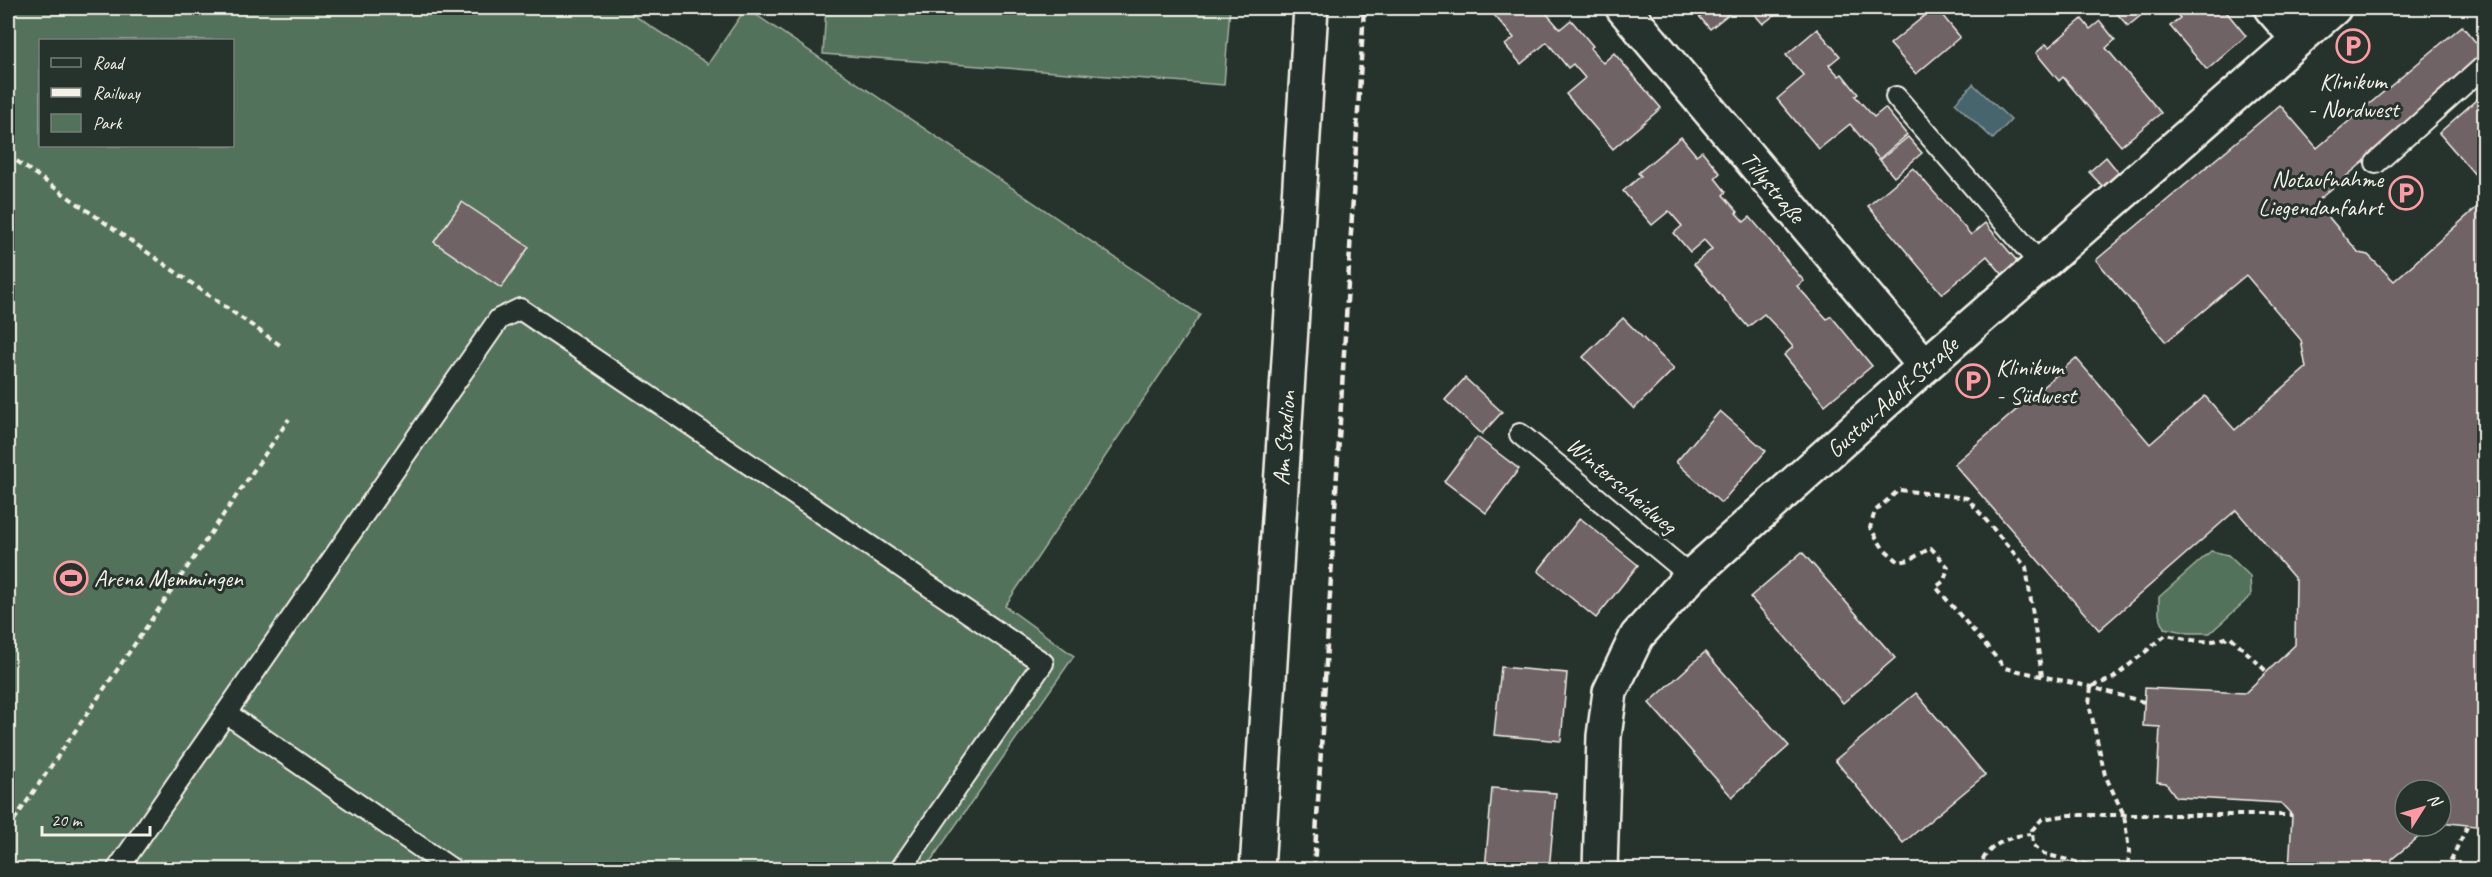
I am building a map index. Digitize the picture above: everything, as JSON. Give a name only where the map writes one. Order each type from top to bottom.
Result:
[{"type":"street","name":"Am Stadion","points":[[1257,870],[1311,8]]},
{"type":"street","name":"Tillystraße","points":[[1623,8],[1925,366]]},
{"type":"street","points":[[2271,8],[2298,39]]},
{"type":"street","name":"Gustav-Adolf-Straße","points":[[1600,870],[1604,736],[1610,692],[1637,636],[1691,576],[1925,366],[2042,266],[2334,8]]},
{"type":"lane","points":[[2376,163],[2484,66]]},
{"type":"lane","points":[[1896,97],[2042,266]]},
{"type":"lane","points":[[117,870],[499,319],[520,309],[1043,663],[900,870]]},
{"type":"lane","name":"Winterscheidweg","points":[[1520,434],[1691,576]]},
{"type":"lane","points":[[226,713],[453,870]]},
{"type":"path","points":[[8,155],[280,345]]},
{"type":"path","points":[[8,829],[289,419]]},
{"type":"path","points":[[2042,676],[2026,567],[1967,498],[1899,490],[1875,511],[1870,528],[1883,548],[1899,562],[1909,560],[1931,548],[1948,567],[1944,581],[1936,587],[2005,668],[2091,687],[2144,702]]},
{"type":"path","points":[[2091,687],[2112,679],[2166,635],[2202,642],[2221,641],[2230,636],[2267,672]]},
{"type":"path","points":[[2091,687],[2089,704],[2105,775],[2124,815],[2129,850],[2128,870]]},
{"type":"path","points":[[2108,870],[2044,854],[2034,845],[2031,834],[2038,822],[2052,816],[2292,815]]},
{"type":"path","points":[[2446,870],[2468,825]]},
{"type":"path","points":[[1979,870],[1986,853],[1996,845],[2013,836],[2031,834]]},
{"type":"green space","points":[[8,8],[623,8],[708,64],[746,8],[1200,315],[1005,606],[1074,656],[925,869],[8,869]]},
{"type":"green space","points":[[826,8],[1230,8],[1224,85],[823,54]]},
{"type":"green space","points":[[2211,551],[2228,555],[2250,576],[2251,596],[2210,633],[2189,633],[2164,628],[2159,614],[2159,597]]},
{"type":"water","points":[[1973,84],[2011,120],[1993,139],[1955,103]]},
{"type":"building","points":[[1488,8],[1553,8],[1546,13],[1560,29],[1571,20],[1593,46],[1590,48],[1603,63],[1614,53],[1661,108],[1613,149],[1566,94],[1585,78],[1573,64],[1568,68],[1547,42],[1521,64],[1505,45],[1514,38]]},
{"type":"building","points":[[1692,8],[1736,8],[1710,29]]},
{"type":"building","points":[[1749,8],[1783,8],[1763,24]]},
{"type":"building","points":[[1934,8],[1952,8],[1942,15],[1960,37],[1916,74],[1890,44]]},
{"type":"building","points":[[2112,8],[2150,8],[2128,26]]},
{"type":"building","points":[[2171,8],[2223,8],[2246,36],[2207,70],[2170,26],[2180,18]]},
{"type":"building","points":[[2082,19],[2090,29],[2100,21],[2115,40],[2106,48],[2161,113],[2121,146],[2063,77],[2059,81],[2036,53],[2046,44],[2049,47]]},
{"type":"building","points":[[2462,26],[2484,52],[2484,60],[2316,202],[2359,253],[2368,255],[2394,281],[2484,201],[2484,827],[2453,823],[2453,778],[2393,778],[2393,838],[2417,838],[2392,859],[2391,870],[2289,870],[2292,815],[2281,803],[2176,797],[2166,783],[2157,782],[2160,727],[2143,726],[2145,688],[2245,693],[2295,645],[2296,580],[2236,510],[2099,630],[1954,464],[2076,358],[2150,444],[2205,396],[2235,430],[2306,368],[2301,340],[2246,275],[2166,342],[2096,260],[2280,105],[2317,148]]},
{"type":"building","points":[[1817,29],[1840,56],[1829,65],[1839,76],[1842,74],[1858,94],[1855,96],[1874,117],[1885,108],[1907,135],[1879,159],[1850,124],[1819,149],[1777,99],[1804,76],[1786,55]]},
{"type":"building","points":[[2484,93],[2484,185],[2439,133]]},
{"type":"building","points":[[1681,137],[1696,155],[1702,151],[1720,173],[1715,178],[1726,192],[1723,195],[1738,212],[1736,213],[1744,222],[1750,217],[1804,281],[1797,286],[1827,319],[1831,316],[1872,366],[1825,405],[1784,355],[1793,347],[1779,330],[1764,314],[1748,327],[1694,264],[1712,249],[1704,240],[1690,252],[1674,233],[1682,226],[1669,211],[1652,225],[1623,191],[1641,176],[1638,173]]},
{"type":"building","points":[[1908,137],[1922,153],[1894,177],[1880,160]]},
{"type":"building","points":[[2106,157],[2123,178],[2108,192],[2089,172]]},
{"type":"building","points":[[1913,168],[1971,235],[1985,223],[2023,268],[2008,281],[1987,256],[1942,294],[1868,206]]},
{"type":"building","points":[[462,202],[529,247],[501,288],[434,242]]},
{"type":"building","points":[[1623,318],[1674,369],[1634,409],[1583,357]]},
{"type":"building","points":[[1465,378],[1502,412],[1482,434],[1445,400]]},
{"type":"building","points":[[1720,411],[1766,451],[1721,503],[1676,462]]},
{"type":"building","points":[[1477,437],[1519,469],[1486,513],[1444,481]]},
{"type":"building","points":[[1580,518],[1638,565],[1596,618],[1538,571]]},
{"type":"building","points":[[1802,552],[1895,658],[1843,703],[1750,597]]},
{"type":"building","points":[[1705,652],[1789,746],[1732,797],[1649,703]]},
{"type":"building","points":[[1501,667],[1567,673],[1561,741],[1494,735]]},
{"type":"building","points":[[1916,693],[1985,775],[1903,843],[1835,760]]},
{"type":"building","points":[[1492,788],[1556,793],[1549,870],[1485,870]]},
{"type":"railway","points":[[1314,870],[1364,8]]},
{"type":"place","name":"Klinikum - Nordwest","points":[[2353,46]]},
{"type":"place","name":"Notaufnahme Liegendanfahrt","points":[[2406,193]]},
{"type":"place","name":"Klinikum - Südwest","points":[[1973,381]]},
{"type":"place","name":"Arena Memmingen","points":[[71,578]]}]
